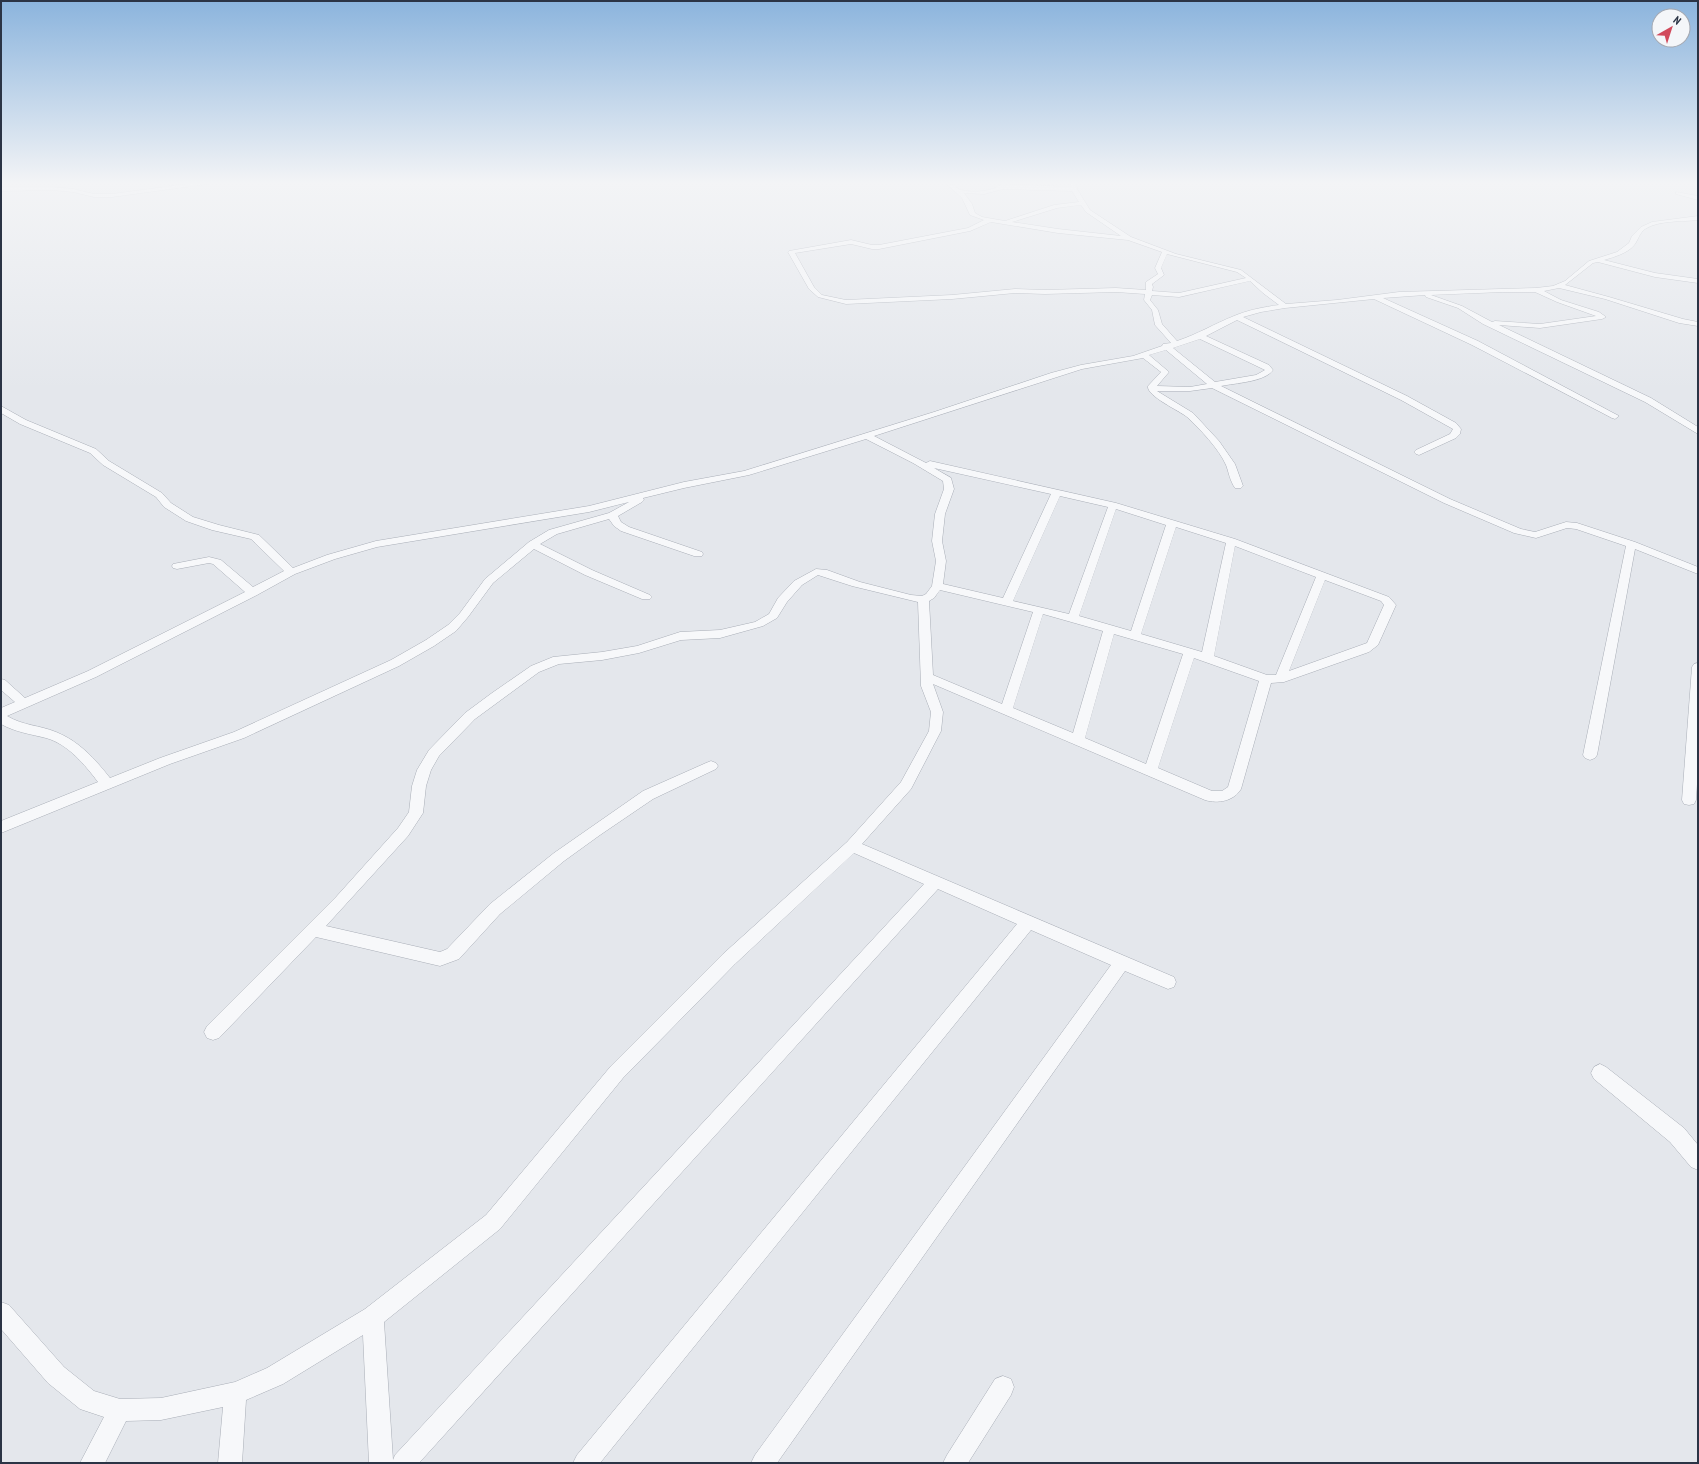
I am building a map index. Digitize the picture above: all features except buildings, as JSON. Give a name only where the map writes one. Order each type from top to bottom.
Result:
[{"type":"street","points":[[791,252],[811,288],[820,296],[839,301],[937,298],[1015,291],[1045,292],[1116,290],[1186,295],[1251,279]]},
{"type":"street","points":[[1165,252],[1158,268],[1161,274],[1148,283],[1150,287],[1147,300],[1155,310],[1159,325],[1176,344]]},
{"type":"street","points":[[1166,252],[1239,271],[1285,306]]},
{"type":"street","points":[[1,713],[92,674],[253,593],[291,572],[331,556],[376,544],[577,511],[648,495],[684,485],[746,473],[867,436],[1054,375],[1081,367],[1124,361],[1144,355],[1166,346],[1200,336],[1237,317],[1260,310],[1285,306],[1337,302],[1374,296],[1491,290],[1536,290],[1559,286],[1575,276],[1591,262],[1620,252]]},
{"type":"street","points":[[1597,260],[1655,275],[1698,281]]},
{"type":"street","points":[[1559,286],[1607,298],[1682,321],[1698,324]]},
{"type":"street","points":[[1486,322],[1540,326],[1602,317],[1597,313],[1559,301],[1536,290]]},
{"type":"street","points":[[1423,294],[1448,302],[1486,322],[1648,400],[1698,431]]},
{"type":"street","points":[[1374,296],[1475,343],[1616,416]]},
{"type":"street","points":[[1237,317],[1404,398],[1457,428],[1456,434],[1453,436],[1419,452]]},
{"type":"street","points":[[1151,388],[1190,389],[1258,377],[1267,373],[1268,370],[1266,367],[1200,336]]},
{"type":"street","points":[[1166,346],[1213,385],[1447,501],[1518,531],[1536,536],[1566,524],[1577,526],[1631,544],[1698,571]]},
{"type":"street","points":[[1144,355],[1165,372],[1151,388]]},
{"type":"street","points":[[1151,388],[1156,394],[1190,415],[1216,443],[1230,464],[1238,486]]},
{"type":"street","points":[[1,409],[23,422],[93,451],[106,463],[159,495],[164,502],[181,515],[255,537],[265,544],[276,559],[291,572]]},
{"type":"street","points":[[214,1032],[313,930],[403,832],[416,813],[419,786],[424,770],[434,753],[470,716],[535,669],[557,660],[609,655],[640,649],[680,636],[720,634],[759,624],[773,616],[782,600],[798,583],[816,572],[823,572],[881,591],[923,599],[930,596],[937,586],[941,562],[937,541],[940,514],[949,489],[948,480],[916,461],[867,436]]},
{"type":"street","points":[[916,461],[1113,505],[1231,541],[1384,599],[1390,605],[1372,645],[1365,649],[1280,679],[1266,679],[1190,652],[1135,635],[1073,618],[937,586]]},
{"type":"street","points":[[1007,602],[1057,492]]},
{"type":"street","points":[[1,827],[165,761],[239,735],[395,663],[430,643],[452,628],[464,615],[489,581],[533,544],[560,530],[582,522],[614,515],[648,495]]},
{"type":"street","points":[[1073,618],[1113,505]]},
{"type":"street","points":[[614,515],[614,521],[625,530],[698,554]]},
{"type":"street","points":[[1135,635],[1172,523]]},
{"type":"street","points":[[1207,659],[1231,541]]},
{"type":"street","points":[[533,544],[559,559],[646,597]]},
{"type":"street","points":[[1590,755],[1631,544]]},
{"type":"street","points":[[1657,555],[1686,561],[1698,561]]},
{"type":"street","points":[[177,566],[209,560],[217,562],[253,593]]},
{"type":"street","points":[[1280,679],[1322,575]]},
{"type":"street","points":[[1,1313],[56,1375],[88,1401],[120,1410],[161,1409],[235,1393],[274,1376],[373,1317],[493,1222],[617,1072],[729,959],[852,846],[906,785],[935,731],[937,712],[927,686],[923,599]]},
{"type":"street","points":[[1006,710],[1039,610]]},
{"type":"street","points":[[1078,740],[1110,628]]},
{"type":"street","points":[[1150,771],[1190,652]]},
{"type":"street","points":[[1689,800],[1698,667]]},
{"type":"street","points":[[927,677],[1210,796],[1221,797],[1229,794],[1234,789],[1266,679]]},
{"type":"street","points":[[1,683],[23,703]]},
{"type":"street","points":[[1,718],[11,724],[31,731],[51,735],[71,746],[89,762],[107,784]]},
{"type":"street","points":[[313,930],[440,959],[453,954],[495,909],[559,857],[648,795],[711,766]]},
{"type":"street","points":[[852,846],[1168,982]]},
{"type":"street","points":[[403,1463],[935,882]]},
{"type":"street","points":[[585,1463],[1028,922]]},
{"type":"street","points":[[763,1463],[1122,963]]},
{"type":"street","points":[[1600,1073],[1677,1135],[1698,1160]]},
{"type":"street","points":[[373,1317],[381,1463]]},
{"type":"street","points":[[955,1463],[1003,1387]]},
{"type":"street","points":[[230,1463],[235,1393]]},
{"type":"street","points":[[92,1463],[120,1410]]}]
